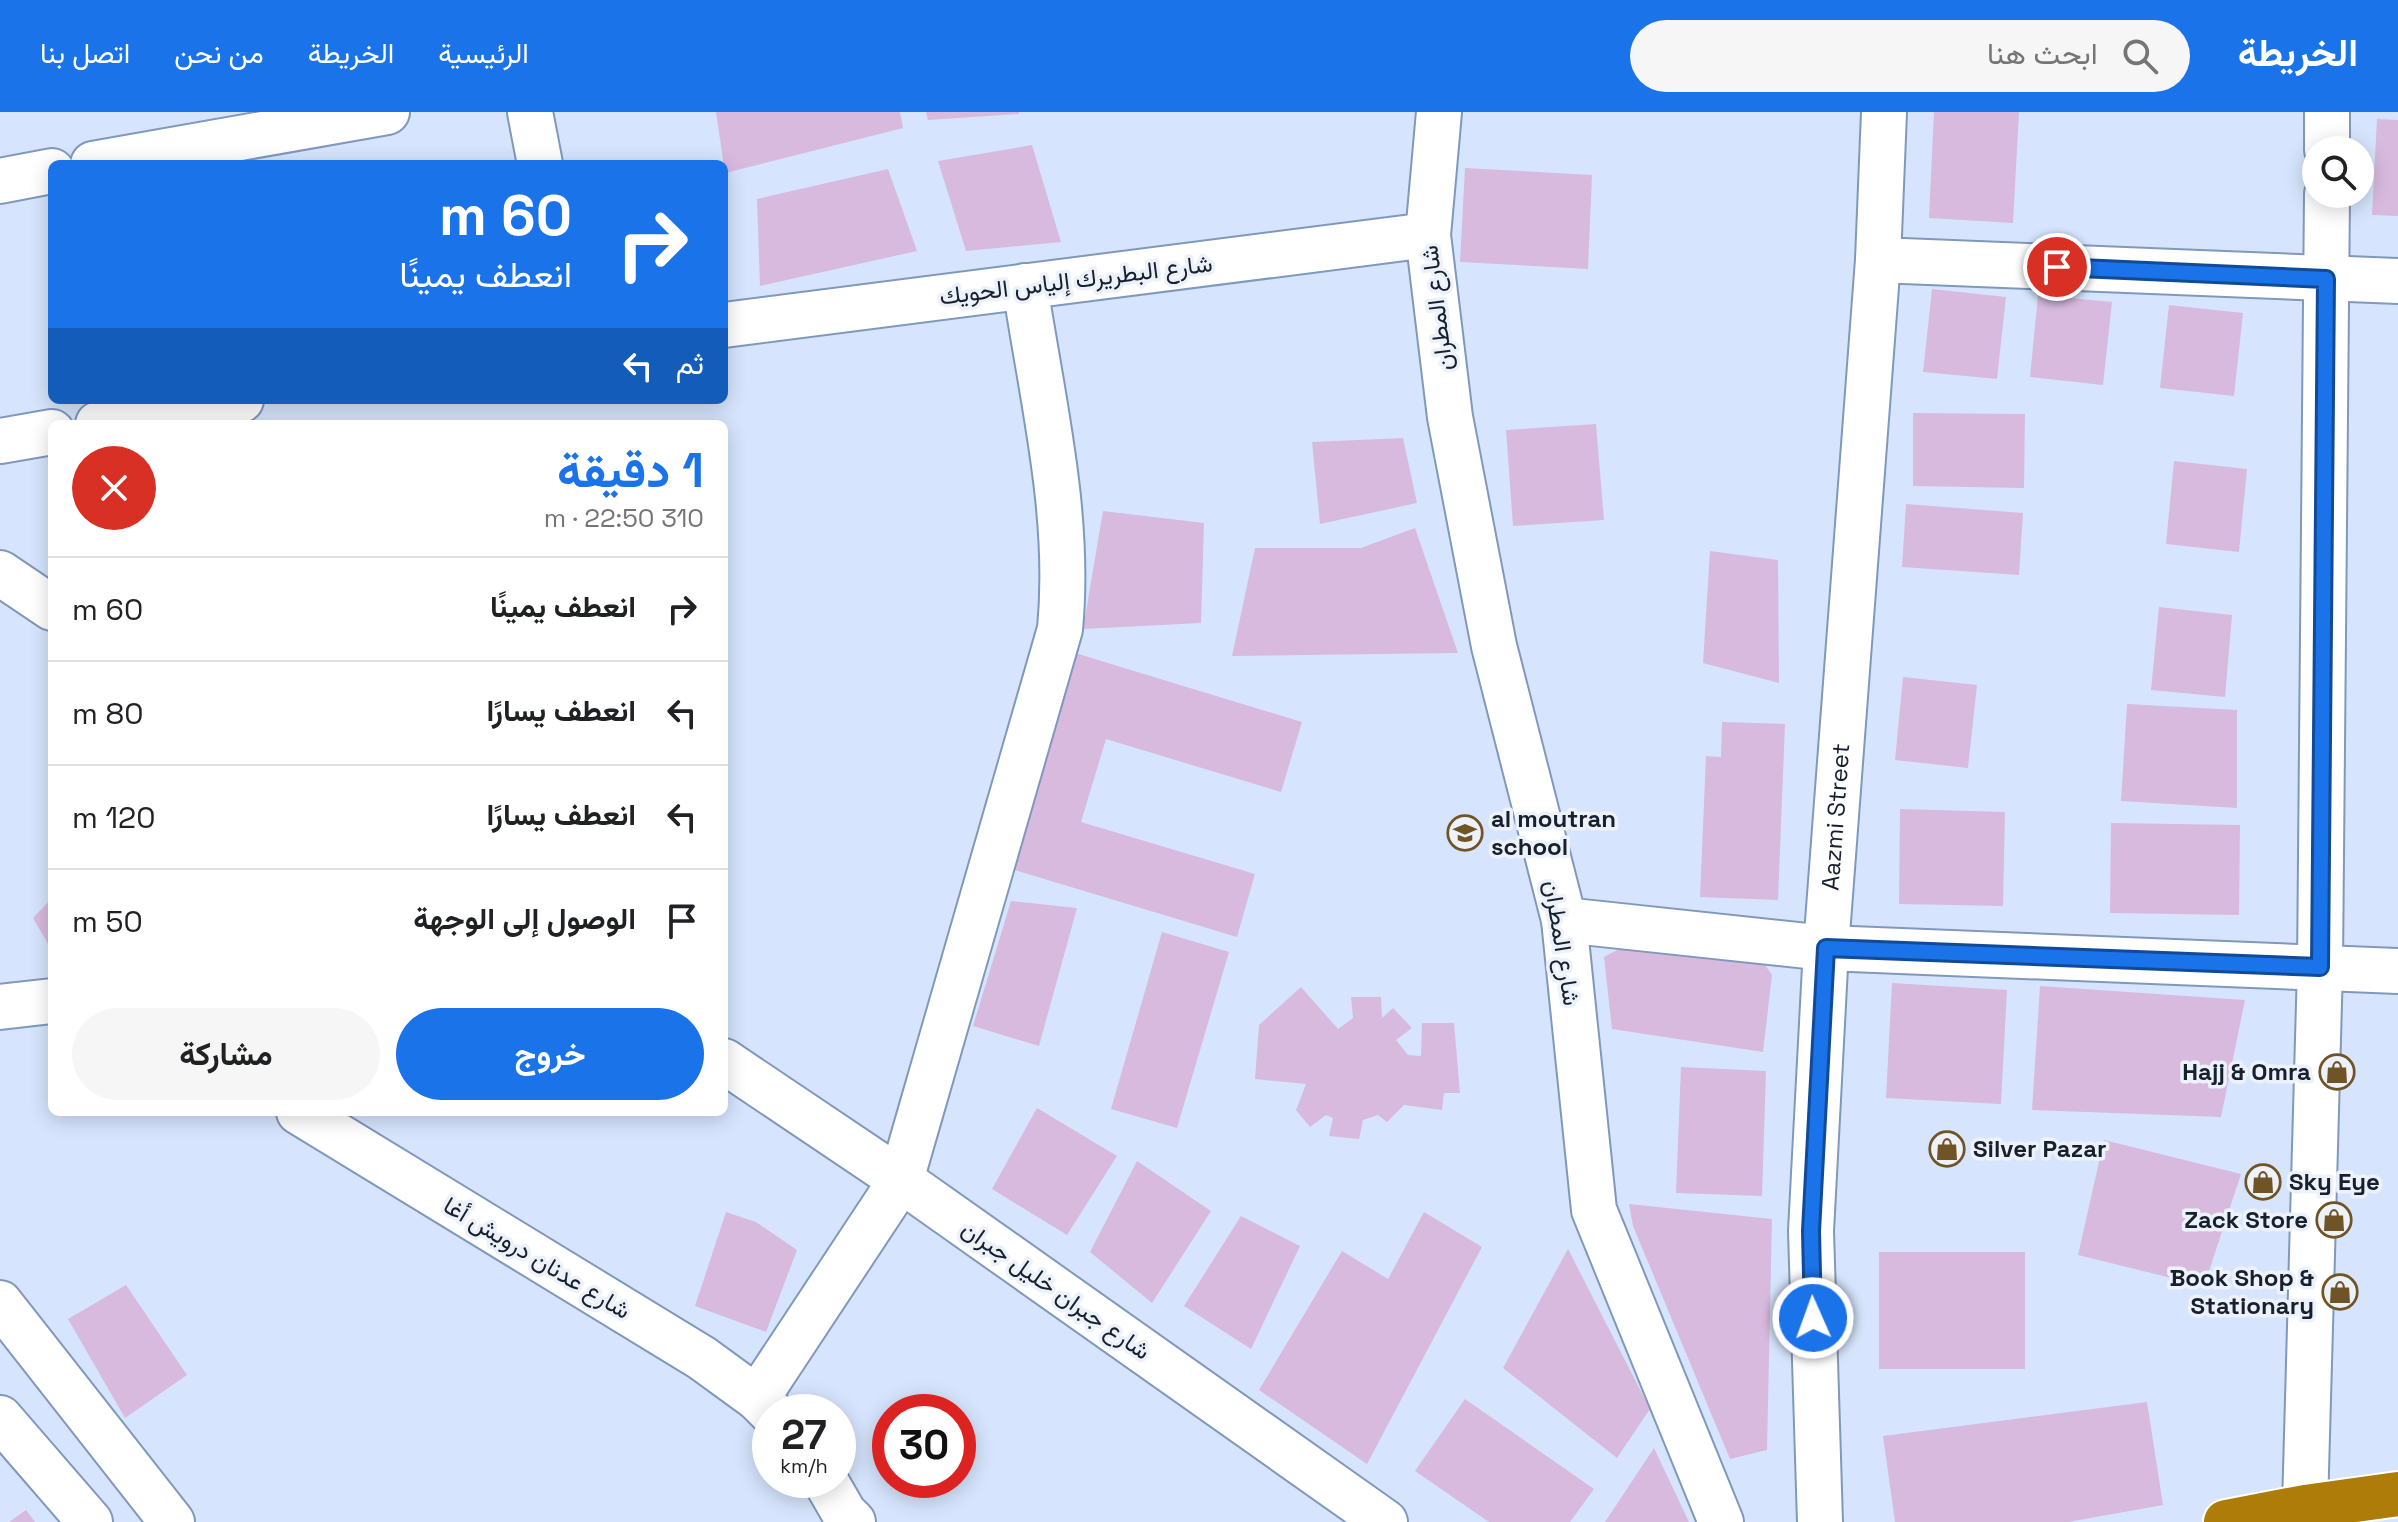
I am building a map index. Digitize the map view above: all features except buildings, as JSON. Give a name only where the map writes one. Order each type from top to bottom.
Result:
[{"type":"highway","points":[[2226,1522],[2398,1494]]},
{"type":"street","points":[[116,160],[387,112]]},
{"type":"street","points":[[530,112],[539,160]]},
{"type":"street","name":"شارع المطران","points":[[1439,112],[1428,235],[1450,417],[1494,646],[1564,920],[1594,1210],[1721,1522]]},
{"type":"street","name":"Aazmi Street","points":[[1820,1522],[1811,1231],[1826,948],[1878,260],[1884,112]]},
{"type":"street","points":[[2327,112],[2327,136]]},
{"type":"street","points":[[0,181],[48,172]]},
{"type":"street","points":[[2305,1507],[2320,967],[2327,208]]},
{"type":"street","name":"شارع البطريرك إلياس الحويك","points":[[728,324],[1428,235]]},
{"type":"street","points":[[1878,260],[2398,281]]},
{"type":"street","points":[[771,1394],[901,1180],[1060,629],[1063,593],[1057,479],[1025,286]]},
{"type":"street","points":[[131,420],[213,410]]},
{"type":"street","points":[[0,441],[48,433]]},
{"type":"street","points":[[0,573],[48,605]]},
{"type":"street","points":[[1564,920],[1826,948],[2398,971]]},
{"type":"street","points":[[0,1007],[48,1001]]},
{"type":"street","name":"شارع جبران خليل جبران","points":[[728,1064],[901,1180],[1385,1522]]},
{"type":"street","name":"شارع عدنان درويش أغا","points":[[306,1116],[702,1358],[752,1396]]},
{"type":"street","points":[[0,1303],[172,1522]]},
{"type":"street","points":[[0,1418],[90,1522]]},
{"type":"place","name":"al moutran school","points":[[1465,833]]},
{"type":"place","name":"Hajj & Omra","points":[[2337,1072]]},
{"type":"place","name":"Silver Pazar","points":[[1947,1149]]},
{"type":"place","name":"Sky Eye","points":[[2263,1182]]},
{"type":"place","name":"Zack Store","points":[[2334,1220]]},
{"type":"place","name":"Book Shop & Stationary","points":[[2340,1292]]},
{"type":"route","points":[[1813,1318],[1811,1231],[1826,948],[2320,967],[2326,279],[2057,267]]}]
